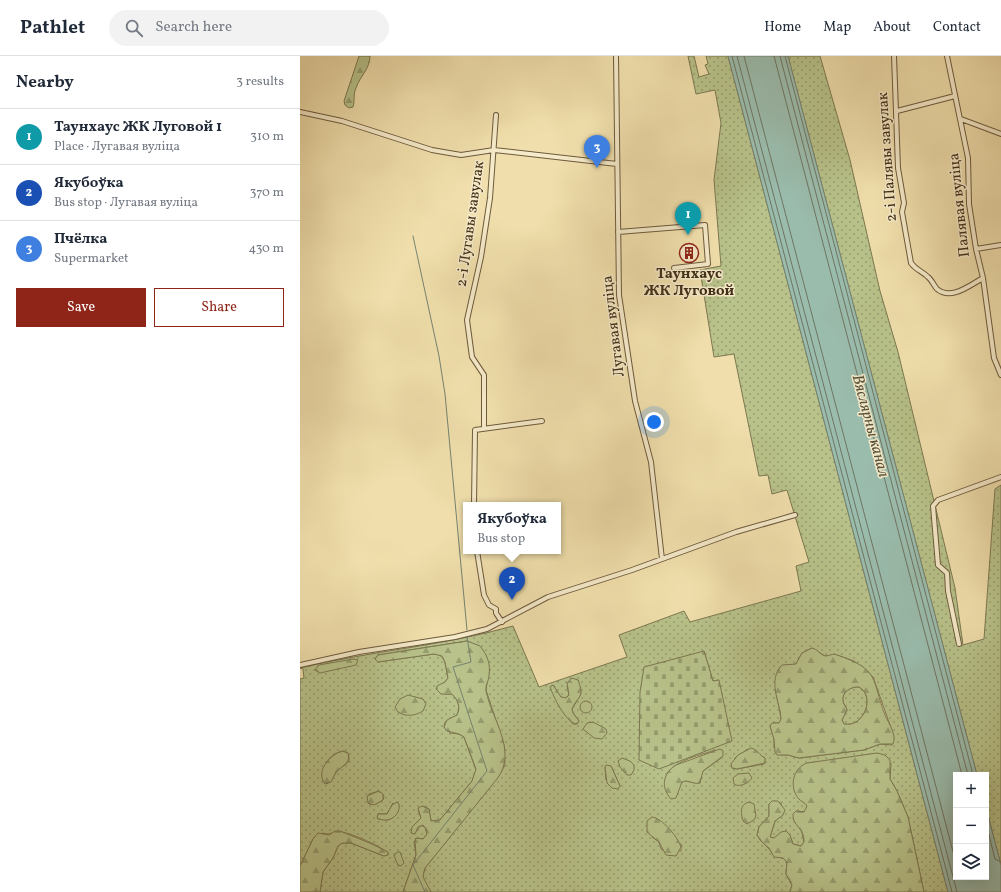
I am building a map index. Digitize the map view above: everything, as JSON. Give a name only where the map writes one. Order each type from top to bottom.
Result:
[{"type":"street","name":"Лугавая вуліца","points":[[616,56],[619,295],[635,401],[651,462],[662,559]]},
{"type":"street","name":"2-і Палявы завулак","points":[[894,56],[898,168],[904,204],[902,212],[911,263],[919,272],[928,276],[937,289],[943,293],[957,292],[983,278]]},
{"type":"street","name":"Палявая вуліца","points":[[947,56],[968,158],[969,204],[976,249],[983,278],[994,358],[1001,375]]},
{"type":"street","points":[[896,111],[955,96]]},
{"type":"street","points":[[300,112],[342,121],[432,150],[461,155],[494,150],[617,164]]},
{"type":"street","name":"2-і Лугавы завулак","points":[[484,428],[484,375],[472,357],[467,320],[481,257],[490,198],[496,115]]},
{"type":"street","points":[[961,119],[1001,134]]},
{"type":"street","points":[[618,232],[705,225],[708,264],[674,268]]},
{"type":"street","points":[[976,249],[1001,245]]},
{"type":"street","points":[[474,502],[474,433],[477,428],[542,421]]},
{"type":"street","points":[[959,644],[948,591],[947,573],[938,565],[934,506],[938,500],[1001,477]]},
{"type":"street","points":[[300,665],[359,652],[455,636],[487,629],[548,597],[662,559],[736,532],[795,516]]},
{"type":"street","points":[[478,554],[486,601],[496,609],[498,618],[502,622]]},
{"type":"green space","points":[[359,56],[370,56],[370,61],[355,90],[353,107],[349,108],[345,105],[344,101]]},
{"type":"green space","points":[[688,56],[694,56],[699,77],[709,74],[705,65],[708,64],[706,56],[728,56],[948,892],[924,892],[908,817],[890,779],[891,763],[802,801],[807,804],[807,809],[804,812],[797,811],[793,819],[801,828],[804,842],[801,846],[793,844],[786,831],[774,838],[770,837],[775,821],[783,815],[781,803],[774,801],[769,804],[769,816],[759,827],[757,835],[773,855],[785,859],[787,862],[786,874],[792,885],[790,892],[431,892],[422,877],[425,868],[500,774],[505,765],[504,745],[486,690],[489,670],[483,650],[467,641],[378,655],[375,659],[378,662],[434,654],[443,659],[448,678],[436,688],[444,694],[452,694],[459,706],[457,715],[445,722],[444,727],[450,733],[459,734],[464,737],[476,770],[472,781],[440,820],[431,821],[429,809],[423,806],[418,810],[421,818],[414,834],[421,825],[425,827],[427,834],[423,839],[417,838],[414,842],[416,855],[403,892],[320,892],[323,872],[333,858],[338,846],[342,843],[351,843],[384,856],[389,854],[374,844],[352,835],[341,832],[328,834],[323,833],[313,839],[300,866],[300,679],[304,678],[303,669],[300,668],[353,657],[460,639],[513,626],[539,687],[627,657],[619,635],[684,611],[690,622],[801,591],[796,566],[809,562],[787,490],[772,494],[768,475],[759,476],[734,354],[714,357],[700,270],[721,266],[714,180],[721,123],[715,90],[696,94]],"holes":[[[812,648],[825,656],[837,655],[854,661],[873,677],[891,728],[892,745],[880,744],[864,750],[799,758],[781,755],[774,748],[774,739],[770,726],[773,723],[779,723],[781,720],[776,693],[776,680],[781,666],[796,664],[802,653]],[[704,651],[713,681],[719,680],[639,760]],[[578,680],[581,694],[572,709],[579,721],[577,724],[573,724],[560,708],[551,686],[554,686],[559,695],[564,699],[569,695],[567,686]],[[748,749],[765,758],[764,764],[737,769],[732,768],[735,758]],[[715,750],[721,758],[702,772],[700,783],[684,781],[680,784],[677,794],[667,773],[671,768],[690,758]],[[344,751],[348,753],[349,756],[348,762],[337,771],[327,784],[323,781],[323,776],[330,758]],[[611,766],[620,786],[606,780],[605,767]],[[379,791],[384,796],[383,800],[376,804],[369,804],[369,794]],[[393,803],[395,816],[388,820],[378,819],[378,814],[387,814]],[[652,837],[681,844],[681,851],[661,849],[659,842]]]},
{"type":"green space","points":[[788,56],[820,56],[850,160],[880,291],[898,352],[955,588],[963,645],[984,639],[995,489],[1001,485],[1001,865],[989,819],[989,772],[976,772]]},
{"type":"green space","points":[[467,641],[480,646],[485,652],[488,660],[489,671],[486,691],[502,735],[505,758],[503,768],[497,779],[425,868],[423,877],[431,892],[403,892],[416,855],[415,840],[416,838],[423,839],[427,834],[423,825],[418,827],[415,834],[411,833],[412,827],[421,818],[418,808],[422,806],[429,809],[431,821],[440,820],[472,781],[476,769],[464,737],[447,731],[444,727],[447,720],[457,715],[459,706],[452,694],[441,694],[437,690],[437,686],[445,682],[448,678],[445,662],[442,656],[434,654],[378,662],[375,659],[378,655]]},
{"type":"green space","points":[[812,648],[825,656],[836,654],[851,660],[868,671],[875,684],[885,715],[892,730],[894,737],[893,744],[880,744],[864,750],[799,758],[788,755],[777,755],[775,752],[774,739],[770,726],[772,723],[779,723],[781,719],[775,678],[782,665],[796,664],[802,653]],"holes":[[[856,687],[859,687],[864,691],[867,697],[867,704],[862,716],[851,724],[844,724],[842,720],[847,710],[843,702],[845,692]]]},
{"type":"green space","points":[[704,651],[713,681],[719,680],[732,741],[659,769],[639,760],[640,692],[644,667]]},
{"type":"green space","points":[[353,659],[358,660],[356,665],[320,673],[315,670],[319,665]]},
{"type":"green space","points":[[572,678],[578,680],[581,690],[580,696],[572,709],[579,721],[576,724],[564,714],[550,687],[553,685],[561,697],[566,698],[569,695],[567,683]]},
{"type":"green space","points":[[859,687],[864,691],[867,697],[865,710],[857,721],[851,724],[844,724],[842,720],[847,710],[843,702],[845,692]]},
{"type":"green space","points":[[408,695],[423,699],[426,704],[423,711],[410,715],[404,715],[398,712],[395,707],[400,699]]},
{"type":"green space","points":[[588,701],[591,702],[591,712],[584,713],[581,712],[580,705],[581,702]]},
{"type":"green space","points":[[593,722],[606,729],[607,733],[602,739],[594,738],[583,729],[587,723]]},
{"type":"green space","points":[[751,748],[765,758],[765,763],[737,769],[732,768],[731,764],[738,755]]},
{"type":"green space","points":[[720,749],[723,751],[723,756],[703,771],[700,783],[687,781],[682,782],[676,798],[671,799],[664,786],[664,781],[671,769],[676,765]]},
{"type":"green space","points":[[342,751],[348,753],[349,761],[336,772],[331,782],[325,784],[322,779],[322,774],[325,764],[333,756]]},
{"type":"green space","points":[[877,753],[885,755],[890,760],[890,779],[908,817],[924,892],[790,892],[792,885],[786,874],[787,862],[783,858],[774,857],[769,848],[757,835],[759,827],[769,816],[769,804],[772,801],[778,801],[785,810],[783,815],[775,821],[770,837],[774,838],[781,832],[786,831],[790,835],[793,844],[801,846],[804,842],[803,833],[794,821],[793,814],[796,811],[804,812],[807,806],[795,793],[793,783],[798,769],[807,763]]},
{"type":"green space","points":[[622,758],[630,761],[634,765],[634,770],[631,775],[627,775],[620,767],[618,761]]},
{"type":"green space","points":[[606,765],[611,766],[620,786],[618,789],[612,788],[607,783]]},
{"type":"green space","points":[[749,773],[752,778],[749,782],[741,785],[734,784],[733,778],[738,774]]},
{"type":"green space","points":[[379,791],[383,794],[383,800],[374,805],[368,803],[367,796]]},
{"type":"green space","points":[[397,802],[399,804],[398,812],[393,818],[381,820],[377,818],[378,814],[387,814],[392,805]]},
{"type":"green space","points":[[749,802],[754,804],[756,816],[754,820],[747,824],[743,821],[742,807]]},
{"type":"green space","points":[[652,817],[665,824],[677,838],[681,847],[676,856],[666,855],[659,842],[647,832],[647,821]]},
{"type":"green space","points":[[335,831],[340,831],[372,844],[388,852],[388,855],[384,856],[351,843],[342,843],[338,846],[333,858],[323,872],[320,892],[300,892],[300,866],[313,839],[318,833],[329,835]]},
{"type":"green space","points":[[397,852],[400,852],[404,863],[401,866],[398,865],[394,856]]},
{"type":"water","name":"Вяслярны канал","points":[[728,56],[788,56],[976,772],[953,772],[953,880],[989,880],[989,819],[1001,865],[1001,892],[948,892]]},
{"type":"waterway","points":[[413,236],[439,356],[445,394],[467,630]]},
{"type":"waterway","points":[[425,892],[413,865],[487,771],[453,667],[471,662],[467,637]]},
{"type":"place","name":"Пчёлка","points":[[597,168]]},
{"type":"place","name":"Таунхаус ЖК Луговой 1","points":[[688,235]]},
{"type":"place","name":"Таунхаус ЖК Луговой","points":[[689,253]]},
{"type":"place","name":"Якубоўка","points":[[512,600]]}]
